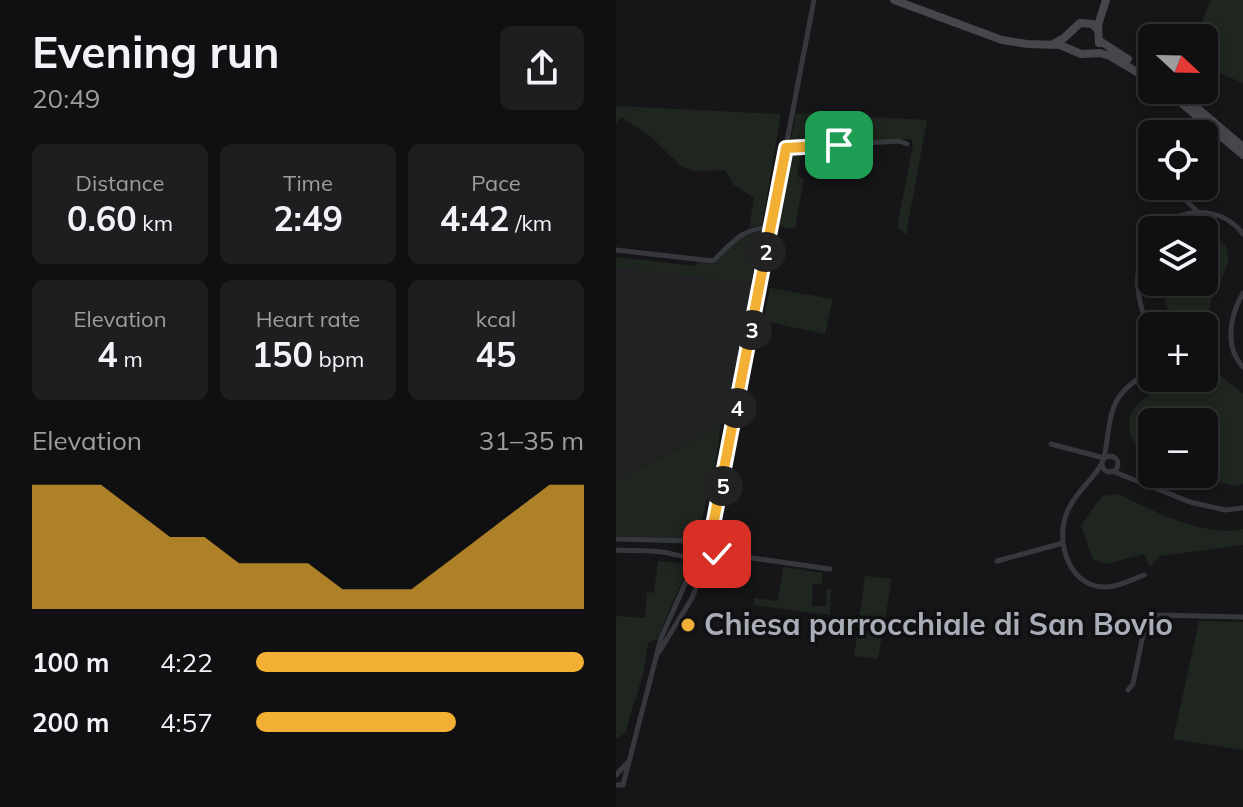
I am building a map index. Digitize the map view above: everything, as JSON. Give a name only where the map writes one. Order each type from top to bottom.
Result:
[{"type":"main road","points":[[894,0],[1002,40],[1052,44],[1081,54],[1110,56],[1138,73]]},
{"type":"main road","points":[[1091,53],[1100,41],[1098,30],[1106,0]]},
{"type":"main road","points":[[1052,44],[1070,33],[1076,25],[1089,23],[1102,10]]},
{"type":"main road","points":[[1089,23],[1098,30]]},
{"type":"main road","points":[[1070,33],[1073,49]]},
{"type":"main road","points":[[1100,41],[1138,65]]},
{"type":"main road","points":[[1183,104],[1243,155]]},
{"type":"main road","points":[[1192,104],[1243,147]]},
{"type":"street","points":[[657,656],[692,598],[710,553],[814,0]]},
{"type":"street","points":[[786,148],[899,141],[907,144]]},
{"type":"street","points":[[1186,200],[1198,212],[1225,219],[1243,234]]},
{"type":"street","points":[[1183,216],[1198,212]]},
{"type":"street","points":[[616,250],[713,261],[738,236],[771,227]]},
{"type":"street","points":[[1243,293],[1234,312],[1231,334],[1234,356],[1243,367]]},
{"type":"street","points":[[1138,379],[1128,386],[1111,411],[1103,468],[1190,502],[1225,510],[1243,508]]},
{"type":"street","points":[[1107,437],[1108,447],[1130,476]]},
{"type":"street","points":[[1051,444],[1103,461]]},
{"type":"street","points":[[1116,459],[1111,456],[1103,461],[1069,507],[1062,530],[1063,543],[1072,569],[1086,582],[1105,587],[1144,575]]},
{"type":"street","points":[[1090,482],[1117,467],[1116,459]]},
{"type":"street","points":[[616,539],[693,541],[700,536],[723,483]]},
{"type":"street","points":[[700,536],[710,541]]},
{"type":"street","points":[[693,541],[692,550],[697,556]]},
{"type":"street","points":[[997,561],[1063,543]]},
{"type":"street","points":[[616,550],[660,551],[685,558],[710,553],[830,569]]},
{"type":"street","points":[[620,785],[661,638],[697,556]]},
{"type":"street","points":[[1128,690],[1134,680],[1146,623],[1151,617],[1243,617]]},
{"type":"street","points":[[616,775],[630,758]]},
{"type":"shaded area","points":[[1211,0],[1243,0],[1243,83],[1218,73],[1218,24],[1201,24]]},
{"type":"shaded area","points":[[616,106],[781,114],[762,225],[749,227],[754,198],[734,185],[725,170],[694,171],[682,167],[651,137],[621,117],[616,124]]},
{"type":"shaded area","points":[[796,113],[927,120],[906,235],[897,227],[913,145],[911,139],[863,141],[867,136],[851,125],[840,128],[833,138],[837,142],[790,145]]},
{"type":"shaded area","points":[[789,151],[802,151],[797,176],[804,178],[795,229],[776,226]]},
{"type":"shaded area","points":[[761,231],[751,283],[616,267],[616,257],[696,266],[697,262],[714,264],[741,237]]},
{"type":"shaded area","points":[[1218,241],[1226,245],[1229,260],[1218,290]]},
{"type":"shaded area","points":[[616,267],[758,283],[733,418],[616,481]]},
{"type":"shaded area","points":[[770,288],[833,299],[825,334],[763,321]]},
{"type":"shaded area","points":[[1164,296],[1213,296],[1209,312],[1170,312]]},
{"type":"shaded area","points":[[1218,372],[1243,393],[1243,484],[1234,486],[1218,482],[1218,408],[1138,408],[1138,448],[1130,434],[1130,417],[1140,402],[1152,393],[1218,392]]},
{"type":"shaded area","points":[[721,425],[715,466],[698,530],[688,539],[616,536],[616,481]]},
{"type":"shaded area","points":[[1118,494],[1196,526],[1212,530],[1243,529],[1243,545],[1160,556],[1150,567],[1144,554],[1106,564],[1093,560],[1081,525],[1102,496]]},
{"type":"shaded area","points":[[658,561],[688,567],[657,639],[648,643],[643,674],[625,733],[616,739],[616,616],[645,618],[647,593],[654,592]]},
{"type":"shaded area","points":[[783,567],[822,573],[822,584],[813,584],[812,606],[826,606],[827,589],[831,589],[830,615],[753,605],[754,598],[778,601]]},
{"type":"shaded area","points":[[865,576],[892,579],[878,659],[854,656]]},
{"type":"shaded area","points":[[1199,621],[1243,622],[1243,750],[1173,739]]},
{"type":"place","name":"Chiesa parrocchiale di San Bovio","points":[[688,625]]},
{"type":"route","points":[[717,554],[710,552],[710,541],[786,148],[839,145]]}]
